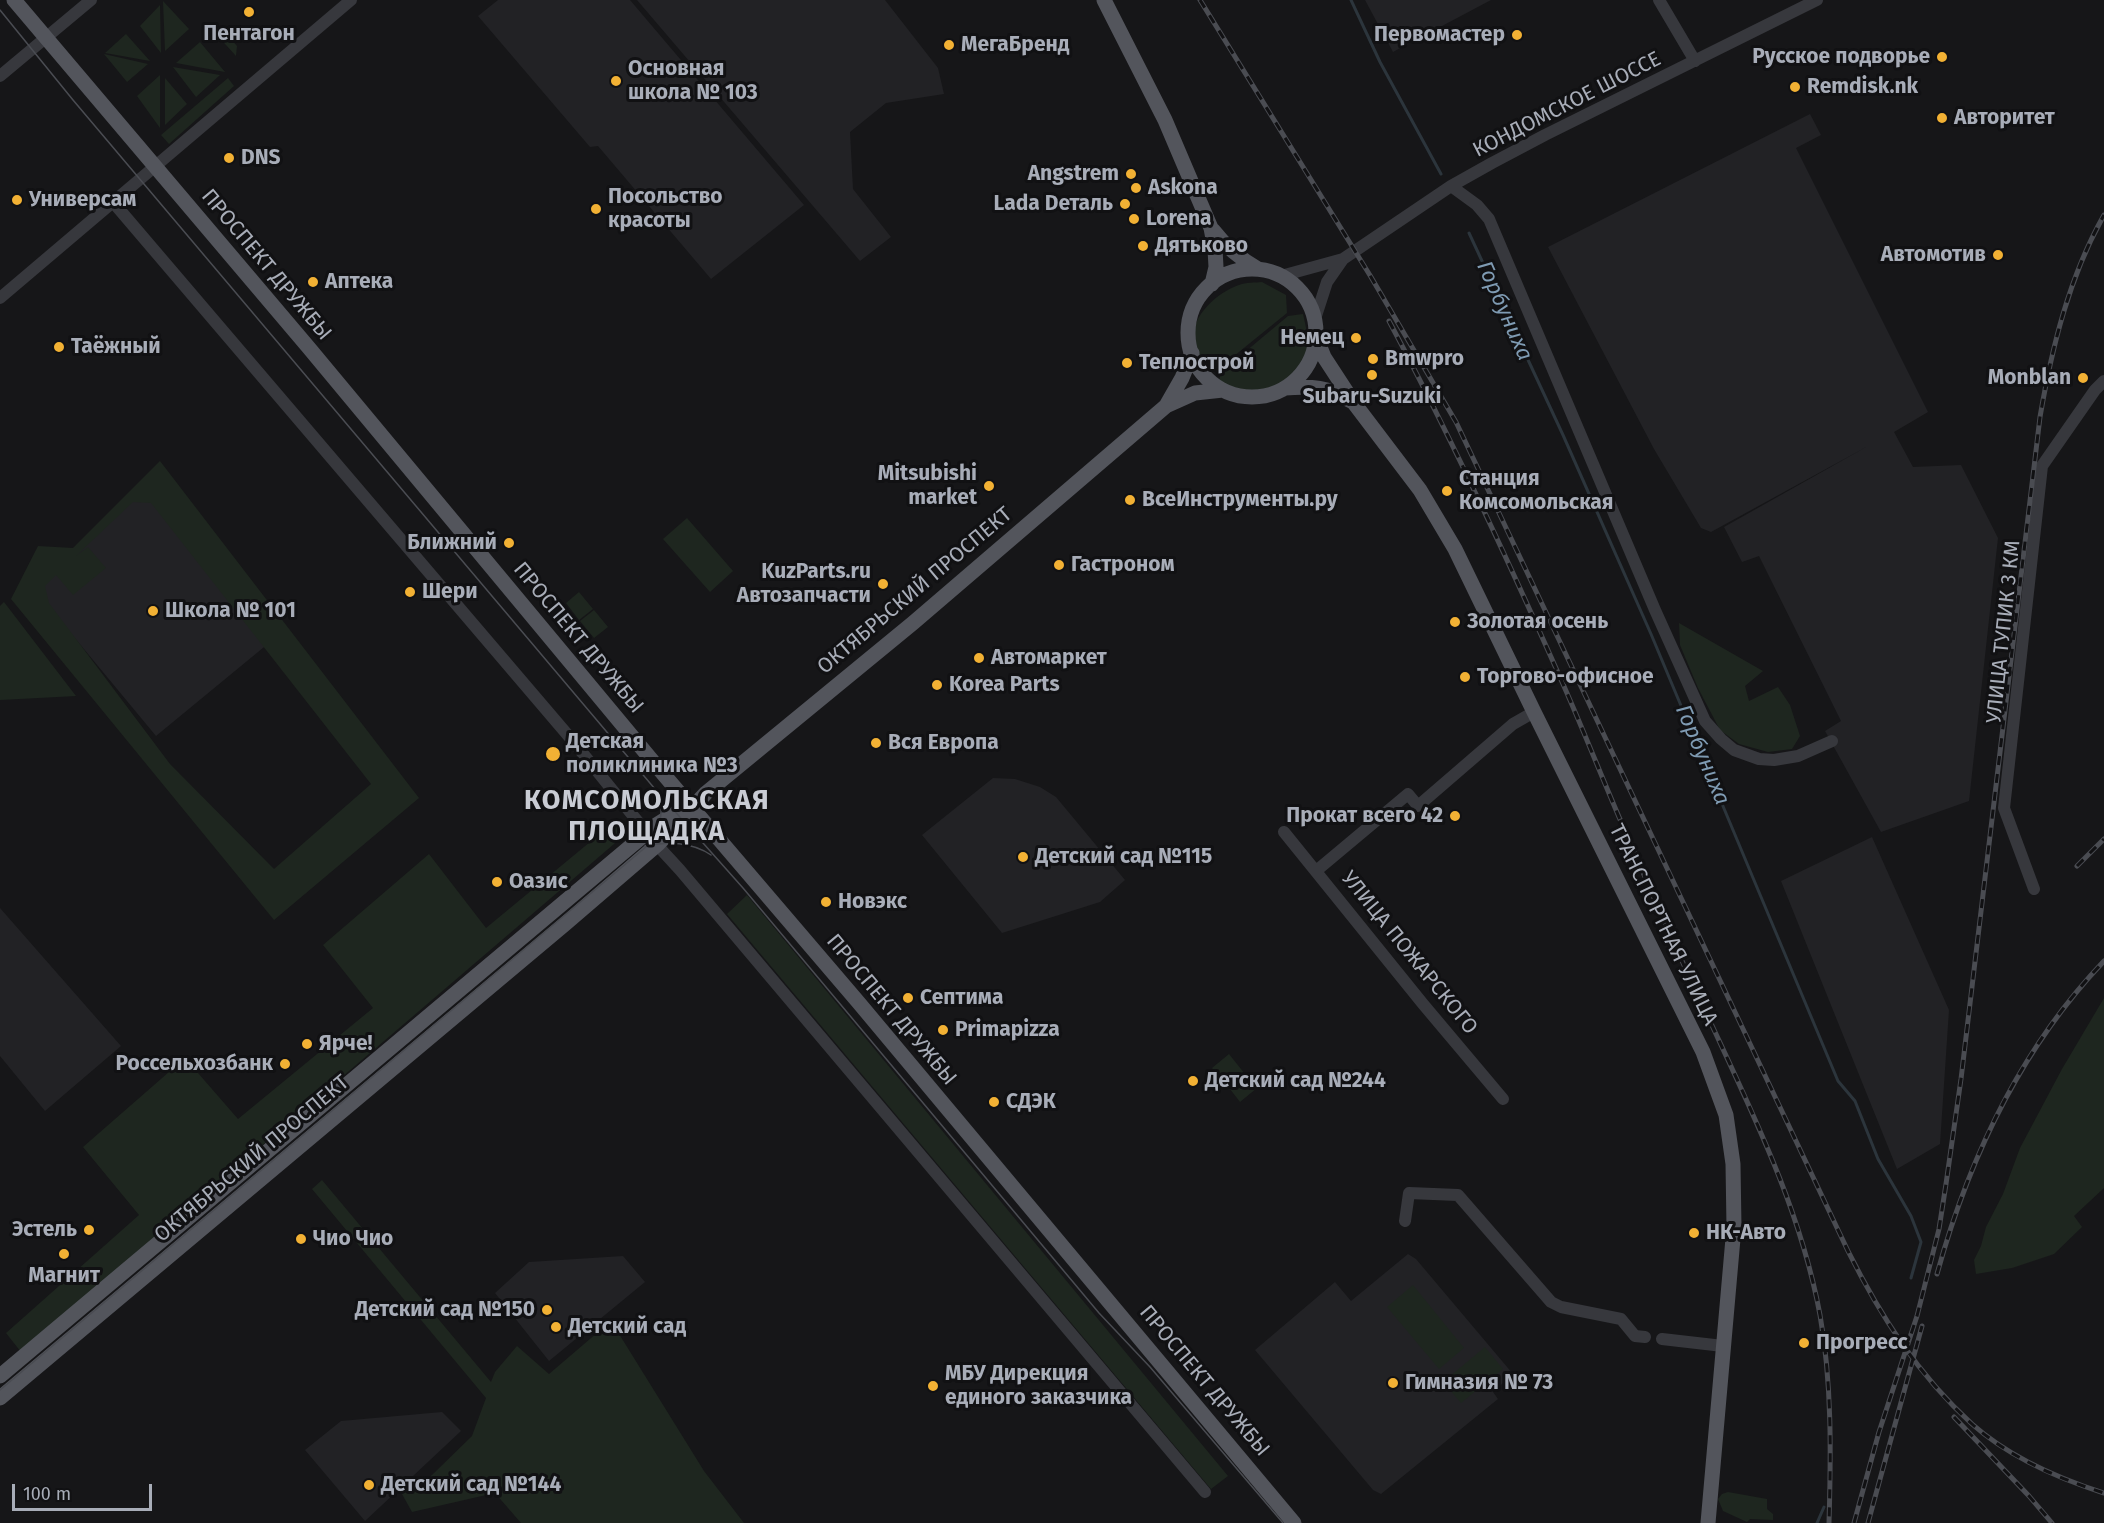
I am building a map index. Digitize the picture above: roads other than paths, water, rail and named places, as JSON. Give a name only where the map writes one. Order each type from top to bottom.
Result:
[{"type":"main road","name":"ПРОСПЕКТ ДРУЖБЫ","points":[[14,0],[1294,1523]]},
{"type":"main road","points":[[1104,0],[1165,120],[1211,228],[1216,267],[1212,284]]},
{"type":"main road","points":[[1211,228],[1225,246],[1239,258],[1258,269],[1281,276],[1296,286],[1308,301],[1315,319],[1316,337],[1312,357],[1301,375],[1285,388],[1265,396],[1243,396],[1223,390],[1209,380],[1199,368],[1192,353],[1188,334],[1191,315],[1199,298],[1212,284],[1233,272],[1258,269]]},
{"type":"main road","name":"ТРАНСПОРТНАЯ УЛИЦА","points":[[1316,337],[1324,357],[1354,403],[1420,490],[1455,549],[1703,1052],[1726,1116],[1732,1164],[1734,1227],[1708,1523]]},
{"type":"main road","name":"ОКТЯБРЬСКИЙ ПРОСПЕКТ","points":[[1166,406],[1182,378],[1192,353]]},
{"type":"main road","name":"ТРАНСПОРТНАЯ УЛИЦА","points":[[1285,388],[1314,386],[1335,391],[1354,403]]},
{"type":"main road","name":"ОКТЯБРЬСКИЙ ПРОСПЕКТ","points":[[0,1398],[652,839],[672,815],[691,808],[921,616],[1166,406],[1195,393],[1223,390]]},
{"type":"main road","name":"ОКТЯБРЬСКИЙ ПРОСПЕКТ","points":[[0,1376],[652,839]]},
{"type":"street","points":[[0,76],[91,0]]},
{"type":"street","points":[[0,298],[351,0]]},
{"type":"street","points":[[1659,0],[1695,61]]},
{"type":"street","name":"КОНДОМСКОЕ ШОССЕ","points":[[1281,276],[1343,259],[1451,186],[1545,135],[1817,0]]},
{"type":"street","points":[[1451,186],[1477,205],[1489,219],[1655,610],[1705,721],[1721,740],[1734,750],[1759,759],[1774,760],[1798,756],[1832,741]]},
{"type":"street","points":[[113,202],[536,698],[652,839],[1205,1492]]},
{"type":"street","name":"КОНДОМСКОЕ ШОССЕ","points":[[1315,319],[1327,282],[1343,259]]},
{"type":"street","name":"УЛИЦА ТУПИК 3 КМ","points":[[2034,889],[2004,808],[2042,466],[2100,385]]},
{"type":"street","points":[[1316,871],[1408,794],[1418,806],[1513,724],[1534,711]]},
{"type":"street","name":"УЛИЦА ПОЖАРСКОГО","points":[[1284,832],[1423,1004],[1503,1098]]},
{"type":"street","points":[[1405,1221],[1409,1193],[1458,1195],[1551,1302],[1561,1307],[1621,1319],[1635,1336],[1645,1337]]},
{"type":"street","points":[[1662,1339],[1723,1346]]},
{"type":"waterway","name":"Горбуниха","points":[[1351,0],[1380,62],[1441,174]]},
{"type":"waterway","name":"Горбуниха","points":[[1469,233],[1563,435],[1651,634],[1838,1081],[1855,1101],[1878,1159],[1911,1216],[1921,1242],[1911,1278]]},
{"type":"waterway","name":"Горбуниха","points":[[1817,1523],[1824,1507]]},
{"type":"tram line","points":[[0,10],[73,100],[655,789],[743,888],[1099,1313],[1150,1367],[1283,1523]]},
{"type":"tram line","points":[[0,1390],[647,846],[660,821],[661,807],[657,793]]},
{"type":"tram line","points":[[645,846],[662,843],[688,845],[711,855]]},
{"type":"railway","points":[[1200,0],[1371,277],[1456,422],[1848,1251],[1873,1298],[1917,1365],[1952,1405],[1986,1436],[2034,1465],[2069,1481],[2104,1493]]},
{"type":"railway","points":[[1854,1523],[1879,1432],[1917,1316],[1939,1229],[1961,1079],[2040,417],[2063,313],[2081,263],[2104,215]]},
{"type":"railway","points":[[1389,321],[1458,456],[1522,592],[1665,924],[1755,1119],[1786,1196],[1811,1275],[1824,1341],[1830,1419],[1829,1523]]},
{"type":"railway","points":[[2077,866],[2104,839]]},
{"type":"railway","points":[[1937,1274],[1965,1189],[2001,1107],[2047,1031],[2104,961]]},
{"type":"railway","points":[[1868,1523],[1922,1326]]},
{"type":"railway","points":[[1954,1417],[2052,1523]]},
{"type":"place","name":"Пентагон","points":[[249,12]]},
{"type":"place","name":"Первомастер","points":[[1517,35]]},
{"type":"place","name":"МегаБренд","points":[[949,45]]},
{"type":"place","name":"Русское подворье","points":[[1942,57]]},
{"type":"place","name":"Основная школа № 103","points":[[616,81]]},
{"type":"place","name":"Remdisk.nk","points":[[1795,87]]},
{"type":"place","name":"Авторитет","points":[[1942,118]]},
{"type":"place","name":"DNS","points":[[229,158]]},
{"type":"place","name":"Angstrem","points":[[1131,174]]},
{"type":"place","name":"Askona","points":[[1136,188]]},
{"type":"place","name":"Универсам","points":[[17,200]]},
{"type":"place","name":"Lada Dеталь","points":[[1125,204]]},
{"type":"place","name":"Посольство красоты","points":[[596,209]]},
{"type":"place","name":"Lorena","points":[[1134,219]]},
{"type":"place","name":"Дятьково","points":[[1143,246]]},
{"type":"place","name":"Автомотив","points":[[1998,255]]},
{"type":"place","name":"Аптека","points":[[313,282]]},
{"type":"place","name":"Немец","points":[[1356,338]]},
{"type":"place","name":"Таёжный","points":[[59,347]]},
{"type":"place","name":"Bmwpro","points":[[1373,359]]},
{"type":"place","name":"Теплострой","points":[[1127,363]]},
{"type":"place","name":"Subaru-Suzuki","points":[[1372,375]]},
{"type":"place","name":"Monblan","points":[[2083,378]]},
{"type":"place","name":"Mitsubishi market","points":[[989,486]]},
{"type":"place","name":"Станция Комсомольская","points":[[1447,491]]},
{"type":"place","name":"ВсеИнструменты.ру","points":[[1130,500]]},
{"type":"place","name":"Ближний","points":[[509,543]]},
{"type":"place","name":"Гастроном","points":[[1059,565]]},
{"type":"place","name":"KuzParts.ru Автозапчасти","points":[[883,584]]},
{"type":"place","name":"Шери","points":[[410,592]]},
{"type":"place","name":"Школа № 101","points":[[153,611]]},
{"type":"place","name":"Золотая осень","points":[[1455,622]]},
{"type":"place","name":"Автомаркет","points":[[979,658]]},
{"type":"place","name":"Торгово-офисное","points":[[1465,677]]},
{"type":"place","name":"Korea Parts","points":[[937,685]]},
{"type":"place","name":"Вся Европа","points":[[876,743]]},
{"type":"place","name":"Детская поликлиника №3","points":[[553,754]]},
{"type":"place","name":"Прокат всего 42","points":[[1455,816]]},
{"type":"place","name":"Детский сад №115","points":[[1023,857]]},
{"type":"place","name":"Оазис","points":[[497,882]]},
{"type":"place","name":"Новэкс","points":[[826,902]]},
{"type":"place","name":"Септима","points":[[908,998]]},
{"type":"place","name":"Primapizza","points":[[943,1030]]},
{"type":"place","name":"Ярче!","points":[[307,1044]]},
{"type":"place","name":"Россельхозбанк","points":[[285,1064]]},
{"type":"place","name":"Детский сад №244","points":[[1193,1081]]},
{"type":"place","name":"СДЭК","points":[[994,1102]]},
{"type":"place","name":"Эстель","points":[[89,1230]]},
{"type":"place","name":"НК-Авто","points":[[1694,1233]]},
{"type":"place","name":"Чио Чио","points":[[301,1239]]},
{"type":"place","name":"Магнит","points":[[64,1254]]},
{"type":"place","name":"Детский сад №150","points":[[547,1310]]},
{"type":"place","name":"Детский сад","points":[[556,1327]]},
{"type":"place","name":"Прогресс","points":[[1804,1343]]},
{"type":"place","name":"Гимназия № 73","points":[[1393,1383]]},
{"type":"place","name":"МБУ Дирекция единого заказчика","points":[[933,1386]]},
{"type":"place","name":"Детский сад №144","points":[[369,1485]]},
{"type":"district","name":"КОМСОМОЛЬСКАЯ ПЛОЩАДКА","points":[[647,816]]}]
